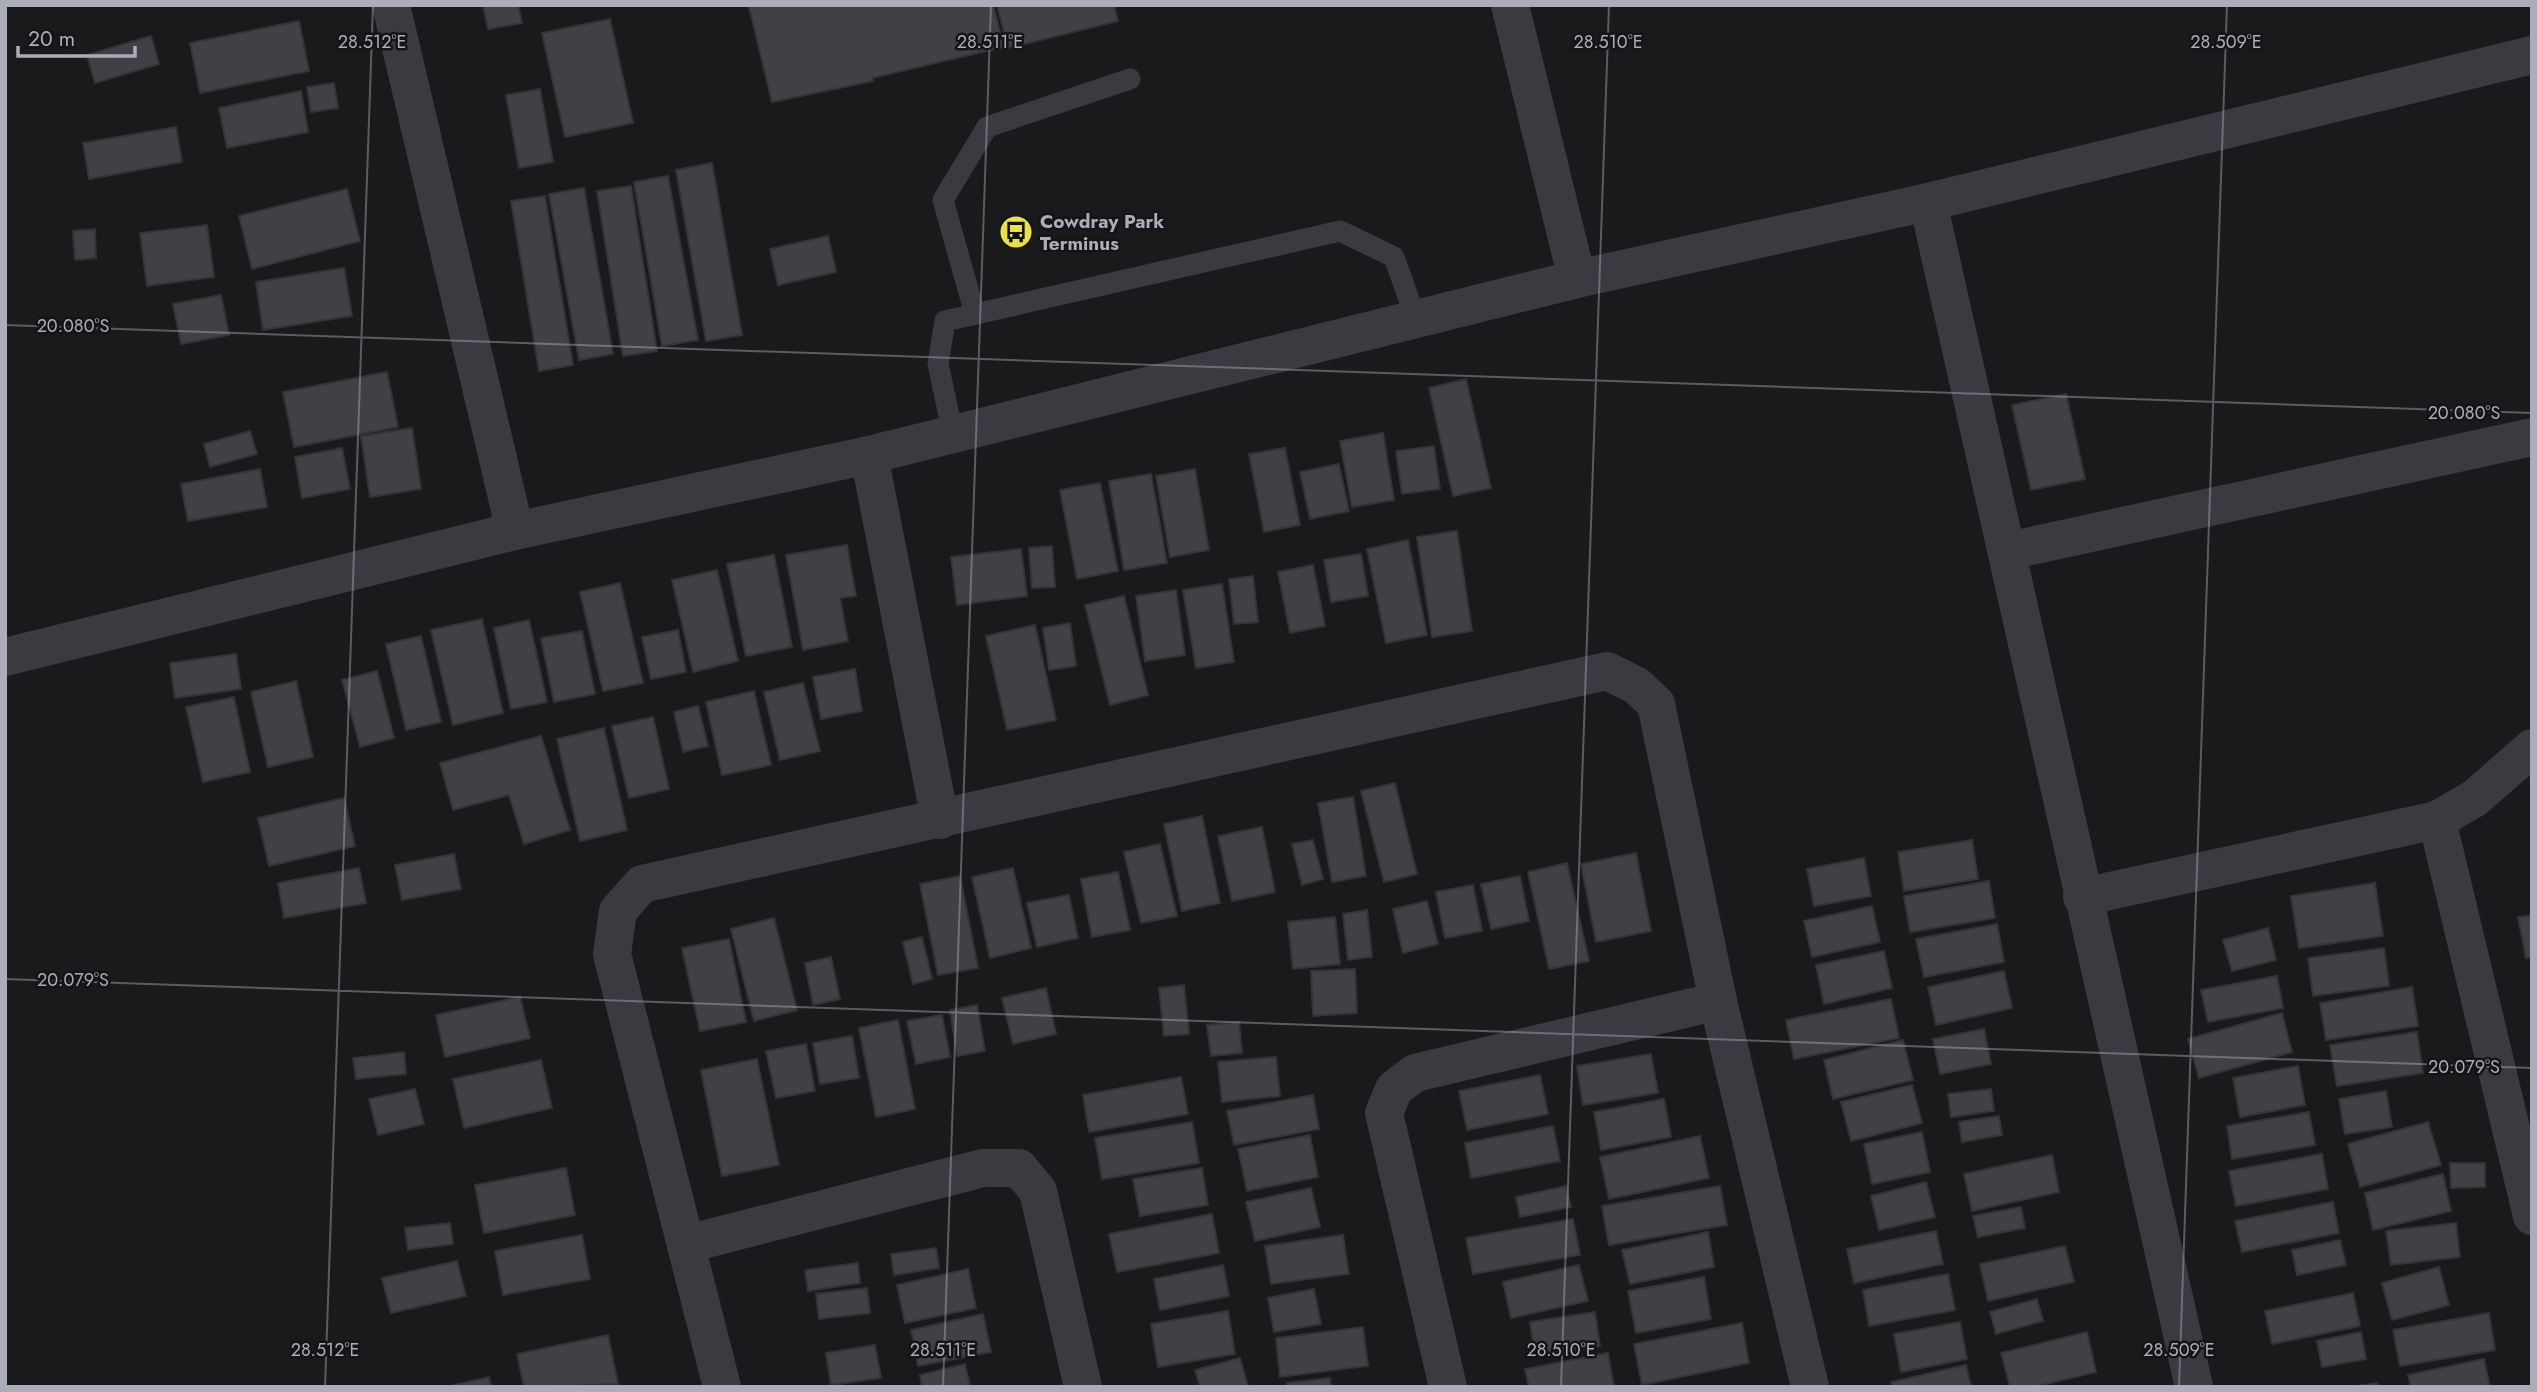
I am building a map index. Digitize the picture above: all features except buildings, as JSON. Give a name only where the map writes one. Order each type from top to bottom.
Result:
[{"type":"street","points":[[391,5],[515,531]]},
{"type":"street","points":[[1510,5],[1577,279]]},
{"type":"street","points":[[5,657],[515,531],[869,455],[1577,279],[1928,202],[2532,55]]},
{"type":"street","points":[[1928,202],[2193,1387]]},
{"type":"street","points":[[2008,551],[2532,437]]},
{"type":"street","points":[[869,455],[940,820]]},
{"type":"street","points":[[722,1387],[612,954],[618,911],[642,884],[1607,671],[1637,686],[1656,704],[1718,1000],[1811,1387]]},
{"type":"street","points":[[2082,897],[2437,820],[2475,798],[2532,748]]},
{"type":"street","points":[[2437,820],[2532,1216]]},
{"type":"street","points":[[1448,1387],[1384,1113],[1394,1089],[1415,1073],[1718,1000]]},
{"type":"street","points":[[687,1244],[983,1168],[1020,1168],[1038,1191],[1083,1387]]},
{"type":"lane","points":[[975,314],[943,200],[987,127],[1130,79]]},
{"type":"lane","points":[[953,434],[937,364],[945,321],[1340,231],[1394,257],[1416,319]]},
{"type":"place","name":"Cowdray Park Terminus","points":[[1016,232]]}]
